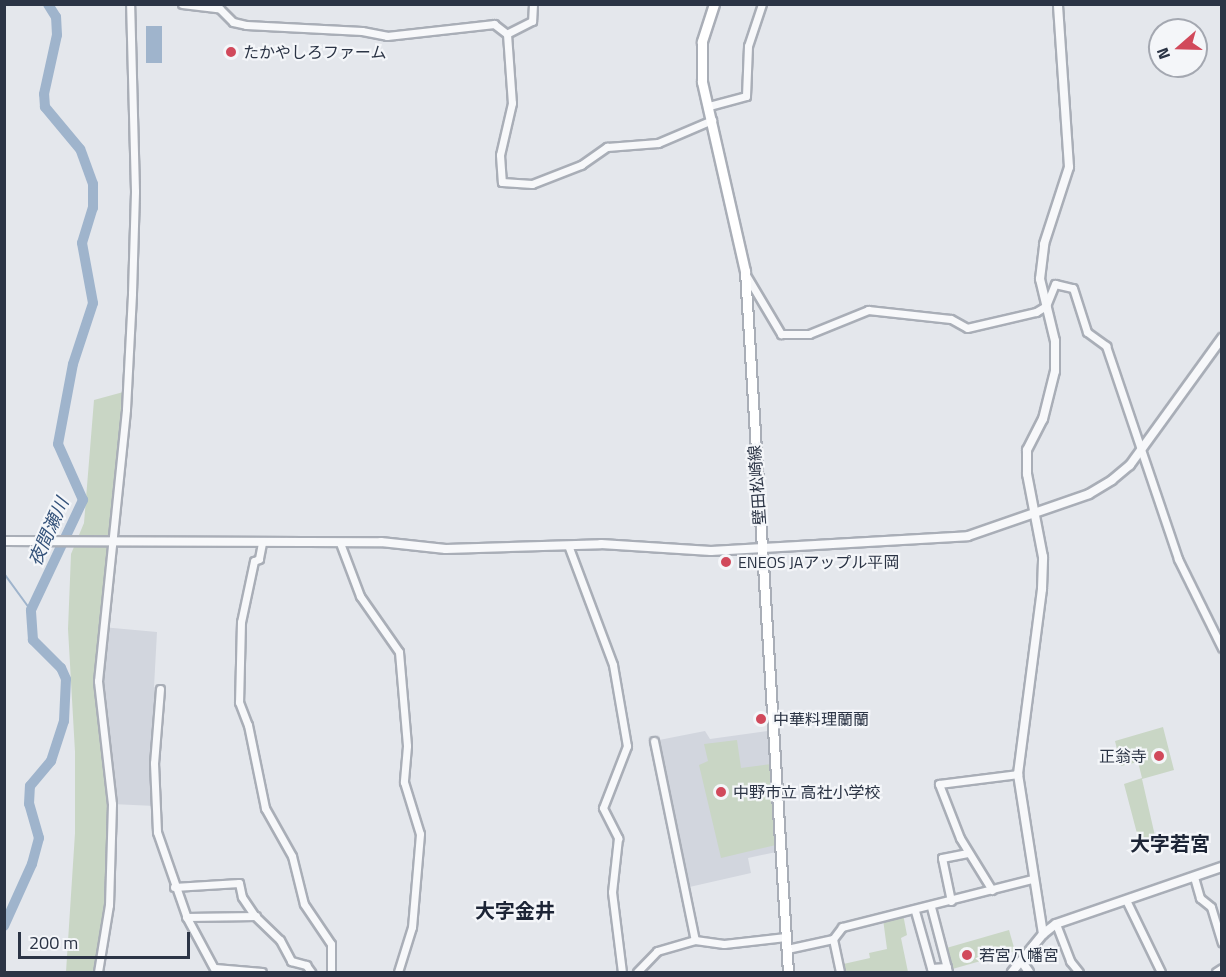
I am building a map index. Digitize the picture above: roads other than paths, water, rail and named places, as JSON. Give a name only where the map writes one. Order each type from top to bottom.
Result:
[{"type":"main road","name":"壁田松崎線","points":[[714,4],[702,42],[701,61],[745,272],[788,972]]},
{"type":"street","points":[[98,972],[109,905],[112,850],[107,740],[98,681],[112,542],[132,293],[135,191],[130,4]]},
{"type":"street","points":[[182,4],[220,9],[233,22],[246,25],[362,31],[387,36],[494,24],[507,34],[512,103],[500,155],[502,182],[532,184],[581,165],[607,147],[658,143],[712,120]]},
{"type":"street","points":[[507,34],[532,21],[532,4]]},
{"type":"street","points":[[709,106],[746,96],[748,46],[762,4]]},
{"type":"street","points":[[1043,934],[1032,879],[1018,774],[1029,707],[1029,669],[1042,589],[1043,557],[1027,450],[1043,419],[1055,371],[1054,341],[1040,279],[1044,244],[1070,167],[1058,4]]},
{"type":"street","points":[[745,272],[781,334],[809,334],[868,310],[951,319],[967,328],[1046,306]]},
{"type":"street","points":[[1046,306],[1055,284],[1064,283],[1073,288],[1087,332],[1106,346],[1178,559],[1221,648]]},
{"type":"street","points":[[4,541],[340,543],[446,549],[568,545],[761,550],[968,536],[1035,513],[1105,485],[1130,465],[1221,338]]},
{"type":"street","points":[[262,543],[258,559],[254,561],[241,622],[239,702],[251,735],[265,808],[292,856],[304,904],[331,944],[331,972]]},
{"type":"street","points":[[340,543],[360,596],[399,652],[407,746],[404,782],[420,834],[412,927],[398,972]]},
{"type":"street","points":[[568,545],[613,665],[627,746],[603,808],[618,838],[612,892],[622,972]]},
{"type":"street","points":[[160,689],[154,763],[157,832],[174,887],[186,917],[215,970],[262,972]]},
{"type":"street","points":[[654,741],[695,940]]},
{"type":"street","points":[[992,890],[968,853],[939,784],[1018,774]]},
{"type":"street","points":[[951,901],[942,858],[968,853]]},
{"type":"street","points":[[1012,972],[1022,963],[1043,934],[1056,924],[1221,867]]},
{"type":"street","points":[[1194,877],[1200,898],[1211,907],[1221,942]]},
{"type":"street","points":[[787,949],[833,939],[842,927],[931,907],[1032,879]]},
{"type":"street","points":[[174,887],[239,883],[242,897],[256,916],[280,940],[291,961],[306,965],[311,972]]},
{"type":"street","points":[[1126,900],[1161,972]]},
{"type":"street","points":[[915,910],[931,968],[948,970],[931,907]]},
{"type":"street","points":[[186,917],[256,916]]},
{"type":"street","points":[[1056,924],[1071,961],[1079,972]]},
{"type":"street","points":[[637,972],[657,951],[695,940],[724,944],[786,937]]},
{"type":"street","points":[[833,939],[840,972]]},
{"type":"street","points":[[1022,963],[1029,972]]},
{"type":"street","points":[[1216,972],[1221,968]]},
{"type":"water","points":[[146,26],[162,26],[162,63],[146,63]]},
{"type":"waterway","name":"夜間瀬川","points":[[4,926],[32,864],[39,838],[29,804],[30,786],[51,761],[64,721],[66,679],[61,668],[33,640],[31,610],[83,500],[58,444],[73,364],[93,303],[82,243],[93,208],[93,184],[80,149],[45,107],[44,94],[57,35],[56,17],[48,4]]},
{"type":"waterway","points":[[4,573],[31,610]]},
{"type":"place","name":"たかやしろファーム","points":[[231,52]]},
{"type":"place","name":"ENEOS JAアップル平岡","points":[[726,562]]},
{"type":"place","name":"中華料理蘭蘭","points":[[761,719]]},
{"type":"place","name":"正翁寺","points":[[1159,756]]},
{"type":"place","name":"中野市立 高社小学校","points":[[721,792]]},
{"type":"place","name":"若宮八幡宮","points":[[967,955]]},
{"type":"district","name":"大字若宮","points":[[1170,843]]},
{"type":"district","name":"大字金井","points":[[515,910]]}]
